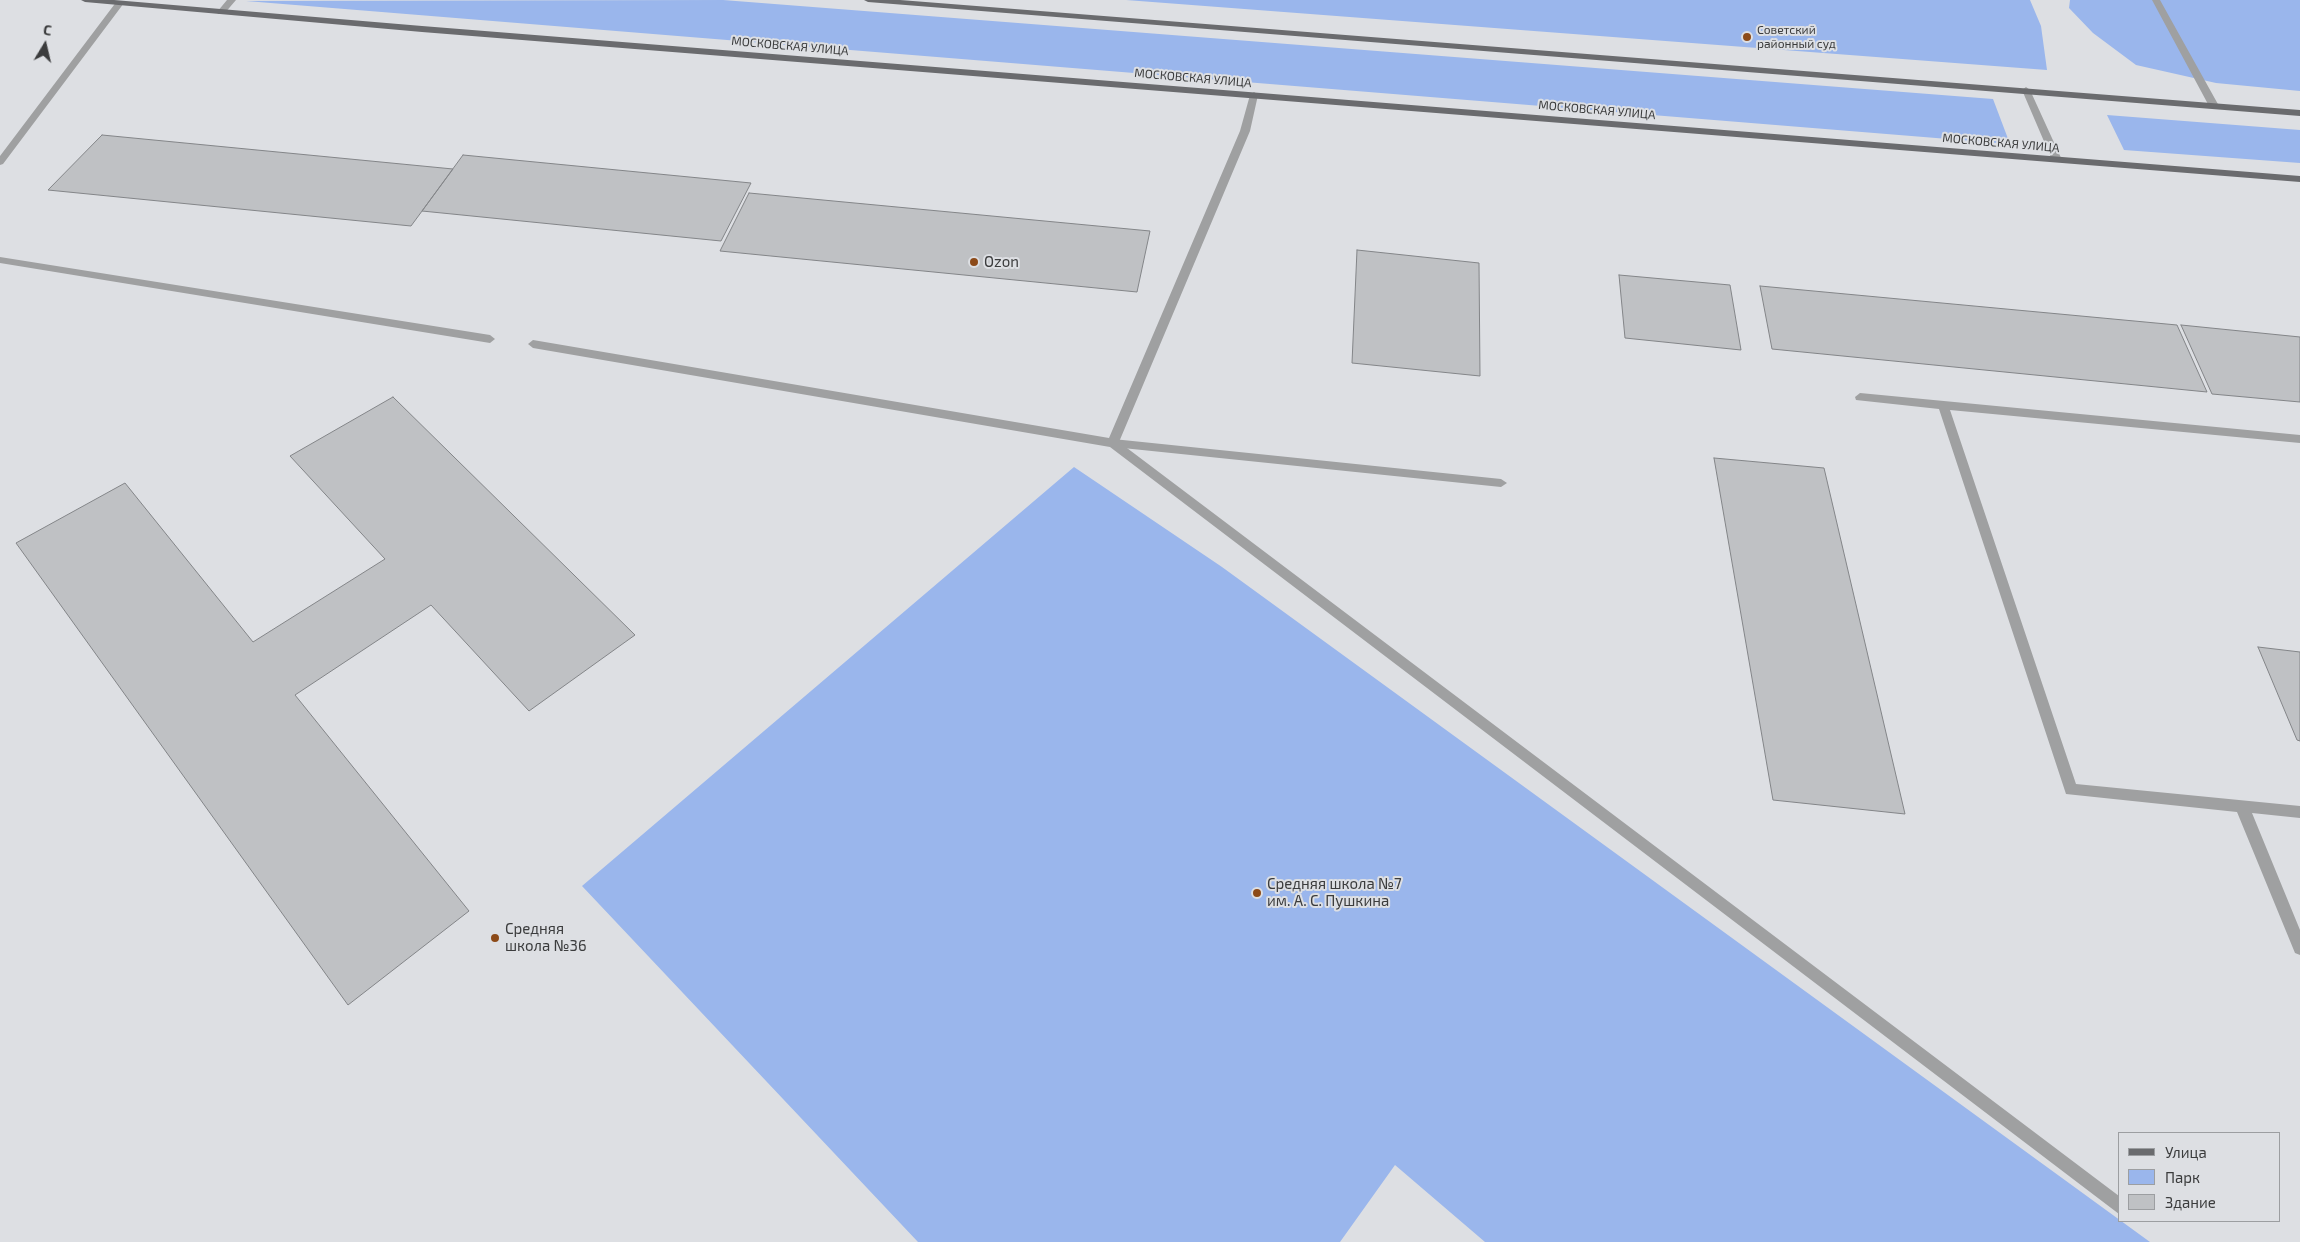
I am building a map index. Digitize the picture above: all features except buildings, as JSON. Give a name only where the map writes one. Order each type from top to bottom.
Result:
[{"type":"main road","name":"МОСКОВСКАЯ УЛИЦА","points":[[85,0],[2300,179]]},
{"type":"main road","points":[[868,0],[2300,113]]},
{"type":"street","points":[[221,12],[232,0]]},
{"type":"street","points":[[2156,0],[2214,106]]},
{"type":"street","points":[[0,162],[120,2]]},
{"type":"street","points":[[2026,90],[2056,160]]},
{"type":"street","points":[[1112,443],[1245,131],[1254,95]]},
{"type":"street","points":[[0,260],[490,339]]},
{"type":"street","points":[[533,344],[1112,443],[1501,483]]},
{"type":"street","points":[[1860,397],[2300,439]]},
{"type":"street","points":[[1943,405],[2072,790],[2300,812]]},
{"type":"street","points":[[1112,443],[2118,1205]]},
{"type":"street","points":[[2242,806],[2300,948]]},
{"type":"green space","points":[[723,0],[1993,99],[2010,144],[246,1]]},
{"type":"green space","points":[[1126,0],[2030,0],[2041,26],[2047,70]]},
{"type":"green space","points":[[2070,0],[2300,0],[2300,91],[2216,83],[2136,65],[2093,33],[2069,8]]},
{"type":"green space","points":[[2107,115],[2300,130],[2300,163],[2124,150]]},
{"type":"green space","name":"Средняя школа №7 им. А. С. Пушкина","points":[[1074,467],[1222,567],[2118,1219],[2118,1222],[2123,1222],[2150,1242],[1485,1242],[1395,1165],[1340,1242],[918,1242],[582,886]]},
{"type":"place","name":"Советский районный суд","points":[[1747,37]]},
{"type":"place","name":"Ozon","points":[[974,262]]},
{"type":"place","name":"Средняя школа №7 им. А. С. Пушкина","points":[[1257,893]]},
{"type":"place","name":"Средняя школа №36","points":[[495,938]]}]
